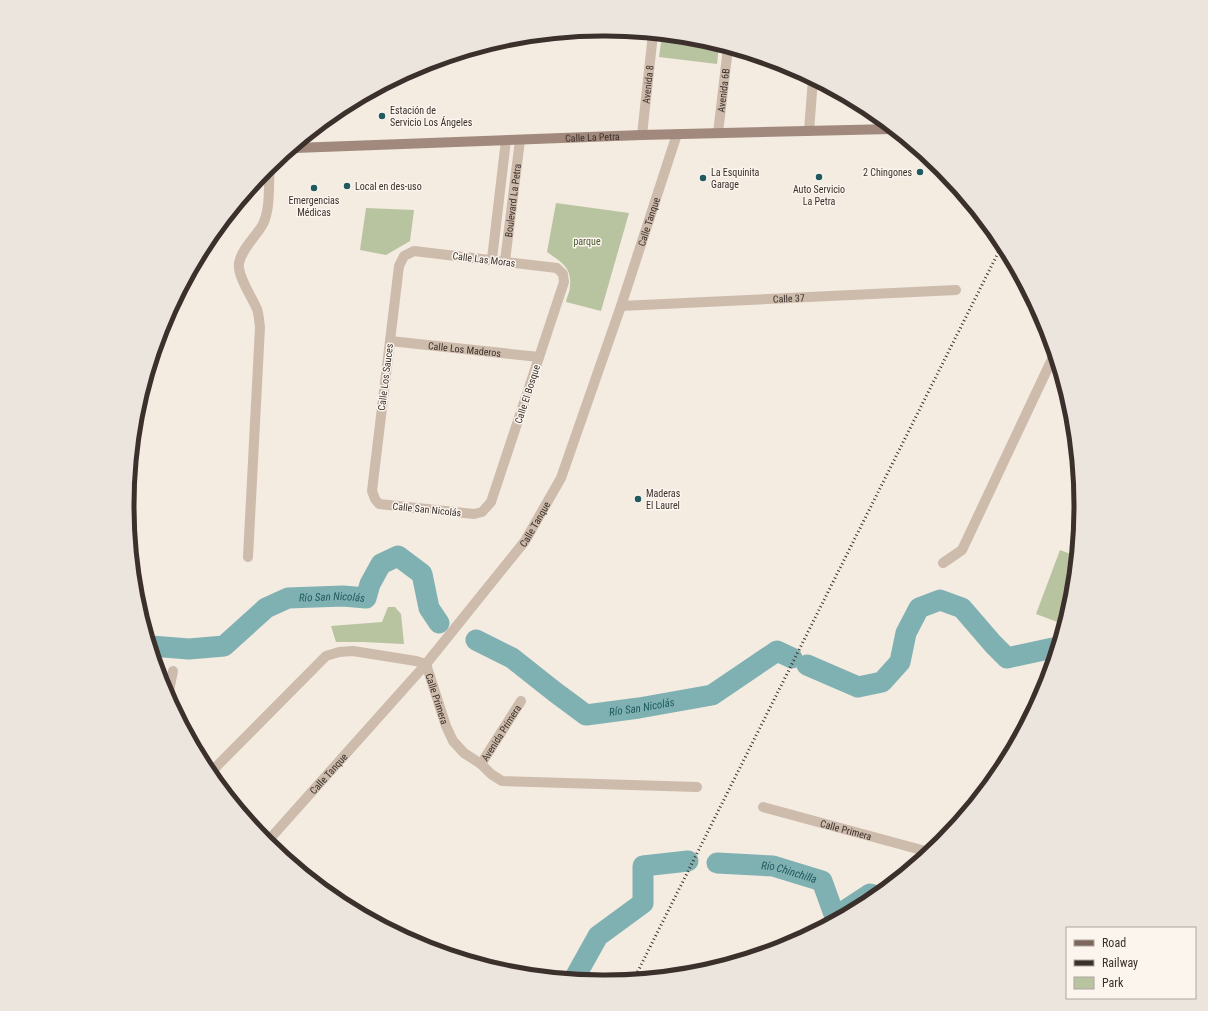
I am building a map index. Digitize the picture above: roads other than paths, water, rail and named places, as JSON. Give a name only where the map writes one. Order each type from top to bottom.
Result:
[{"type":"street","name":"Avenida 8","points":[[642,135],[652,39]]},
{"type":"street","name":"Avenida 6B","points":[[718,133],[727,52]]},
{"type":"street","points":[[809,131],[813,84]]},
{"type":"street","name":"Calle La Petra","points":[[300,148],[642,135],[885,129]]},
{"type":"street","name":"Calle Tanque","points":[[272,837],[426,664],[525,541],[562,478],[621,306],[677,134]]},
{"type":"street","name":"Boulevard La Petra","points":[[492,259],[506,140]]},
{"type":"street","name":"Boulevard La Petra","points":[[506,261],[520,140]]},
{"type":"street","points":[[248,557],[259,318],[257,310],[240,274],[239,265],[243,254],[263,225],[268,212],[270,177]]},
{"type":"street","name":"Calle Las Moras","points":[[404,256],[414,251],[492,259],[557,268],[563,274]]},
{"type":"street","name":"Calle Los Sauces","points":[[375,499],[372,491],[398,266],[404,256]]},
{"type":"street","name":"Calle El Bosque","points":[[482,512],[491,502],[564,282],[563,274]]},
{"type":"street","name":"Calle 37","points":[[621,306],[956,290]]},
{"type":"street","name":"Calle Los Maderos","points":[[390,341],[539,358]]},
{"type":"street","points":[[943,563],[962,550],[1051,361]]},
{"type":"street","name":"Calle San Nicolás","points":[[375,499],[379,504],[474,514],[482,512]]},
{"type":"street","name":"Calle Primera","points":[[215,768],[326,656],[339,652],[353,651],[416,661],[426,664],[446,726],[453,741],[464,753],[481,764],[491,774],[502,781],[697,787]]},
{"type":"street","points":[[170,685],[173,671]]},
{"type":"street","name":"Avenida Primera","points":[[481,764],[522,701]]},
{"type":"street","name":"Calle Primera","points":[[763,807],[922,850]]},
{"type":"waterway","name":"Río San Nicolás","points":[[156,646],[189,649],[224,646],[266,608],[288,598],[343,596],[366,598],[370,584],[381,564],[398,556],[422,574],[429,608],[439,623]]},
{"type":"waterway","name":"Río San Nicolás","points":[[807,665],[858,687],[882,682],[900,662],[906,633],[919,608],[940,600],[962,608],[1007,658],[1051,648]]},
{"type":"waterway","name":"Río San Nicolás","points":[[476,640],[512,658],[586,715],[639,708],[712,695],[777,651],[792,658]]},
{"type":"waterway","name":"Río Chinchilla","points":[[577,974],[598,936],[643,903],[643,866],[688,861]]},
{"type":"waterway","name":"Río Chinchilla","points":[[717,863],[773,866],[822,881],[834,915]]},
{"type":"railway","points":[[637,974],[999,252]]},
{"type":"place","name":"Estación de Servicio Los Ángeles","points":[[382,116]]},
{"type":"place","name":"2 Chingones","points":[[920,172]]},
{"type":"place","name":"Auto Servicio La Petra","points":[[819,177]]},
{"type":"place","name":"La Esquinita Garage","points":[[703,178]]},
{"type":"place","name":"Local en des-uso","points":[[347,186]]},
{"type":"place","name":"Emergencias Médicas","points":[[314,188]]},
{"type":"place","name":"Maderas El Laurel","points":[[638,499]]},
{"type":"park label","name":"parque","points":[[587,241]]}]
